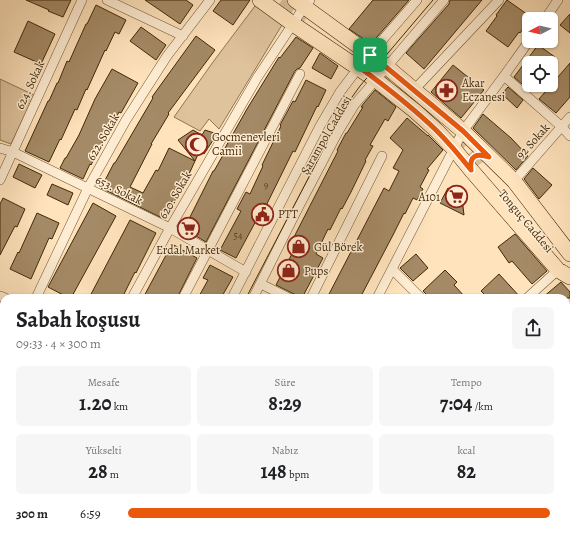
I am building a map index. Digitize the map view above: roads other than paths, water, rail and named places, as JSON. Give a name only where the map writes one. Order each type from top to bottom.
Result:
[{"type":"main road","points":[[260,0],[293,24],[354,58]]},
{"type":"main road","points":[[303,2],[386,67],[463,131],[482,165]]},
{"type":"main road","points":[[316,27],[354,58],[376,80],[415,111],[454,149],[514,181],[570,254]]},
{"type":"main road","name":"Tonguç Caddesi","points":[[482,165],[506,186],[564,256],[570,260]]},
{"type":"main road","name":"Tonguç Caddesi","points":[[482,165],[559,259],[566,274]]},
{"type":"street","name":"624. Sokak","points":[[0,180],[82,0]]},
{"type":"street","points":[[107,0],[183,36]]},
{"type":"street","name":"622. Sokak","points":[[38,294],[88,188],[126,120],[167,56],[210,0]]},
{"type":"street","name":"Şarampol Caddesi","points":[[234,294],[320,126],[340,92],[354,58],[370,55],[417,0]]},
{"type":"street","name":"Şarampol Caddesi","points":[[255,294],[338,132],[355,104],[444,0]]},
{"type":"street","points":[[414,90],[499,0]]},
{"type":"street","points":[[550,12],[558,0]]},
{"type":"street","name":"620. Sokak","points":[[134,294],[170,228],[257,78],[293,24],[303,2]]},
{"type":"street","points":[[379,294],[463,131],[524,48]]},
{"type":"street","points":[[185,294],[300,74]]},
{"type":"street","points":[[504,76],[562,127],[570,136]]},
{"type":"street","name":"92 Sokak","points":[[514,181],[570,117]]},
{"type":"street","name":"653. Sokak","points":[[0,148],[13,152],[170,228],[246,272]]},
{"type":"street","points":[[313,294],[382,156]]},
{"type":"street","points":[[392,269],[417,294]]},
{"type":"street","points":[[534,294],[566,274]]},
{"type":"street","points":[[260,284],[281,294]]},
{"type":"tunnel","points":[[282,0],[307,17]]},
{"type":"tunnel","points":[[361,57],[404,90]]},
{"type":"tunnel","points":[[452,138],[480,169]]},
{"type":"tram line","points":[[248,294],[347,104],[360,86],[433,0]]},
{"type":"place","name":"Akar Eczanesi","points":[[446,90]]},
{"type":"place","name":"Gocmenevleri Camii","points":[[196,144]]},
{"type":"place","name":"A101","points":[[456,197]]},
{"type":"place","name":"PTT","points":[[262,214]]},
{"type":"place","name":"Erdal Market","points":[[188,229]]},
{"type":"place","name":"Gül Börek","points":[[298,247]]},
{"type":"place","name":"Pups","points":[[289,271]]}]
